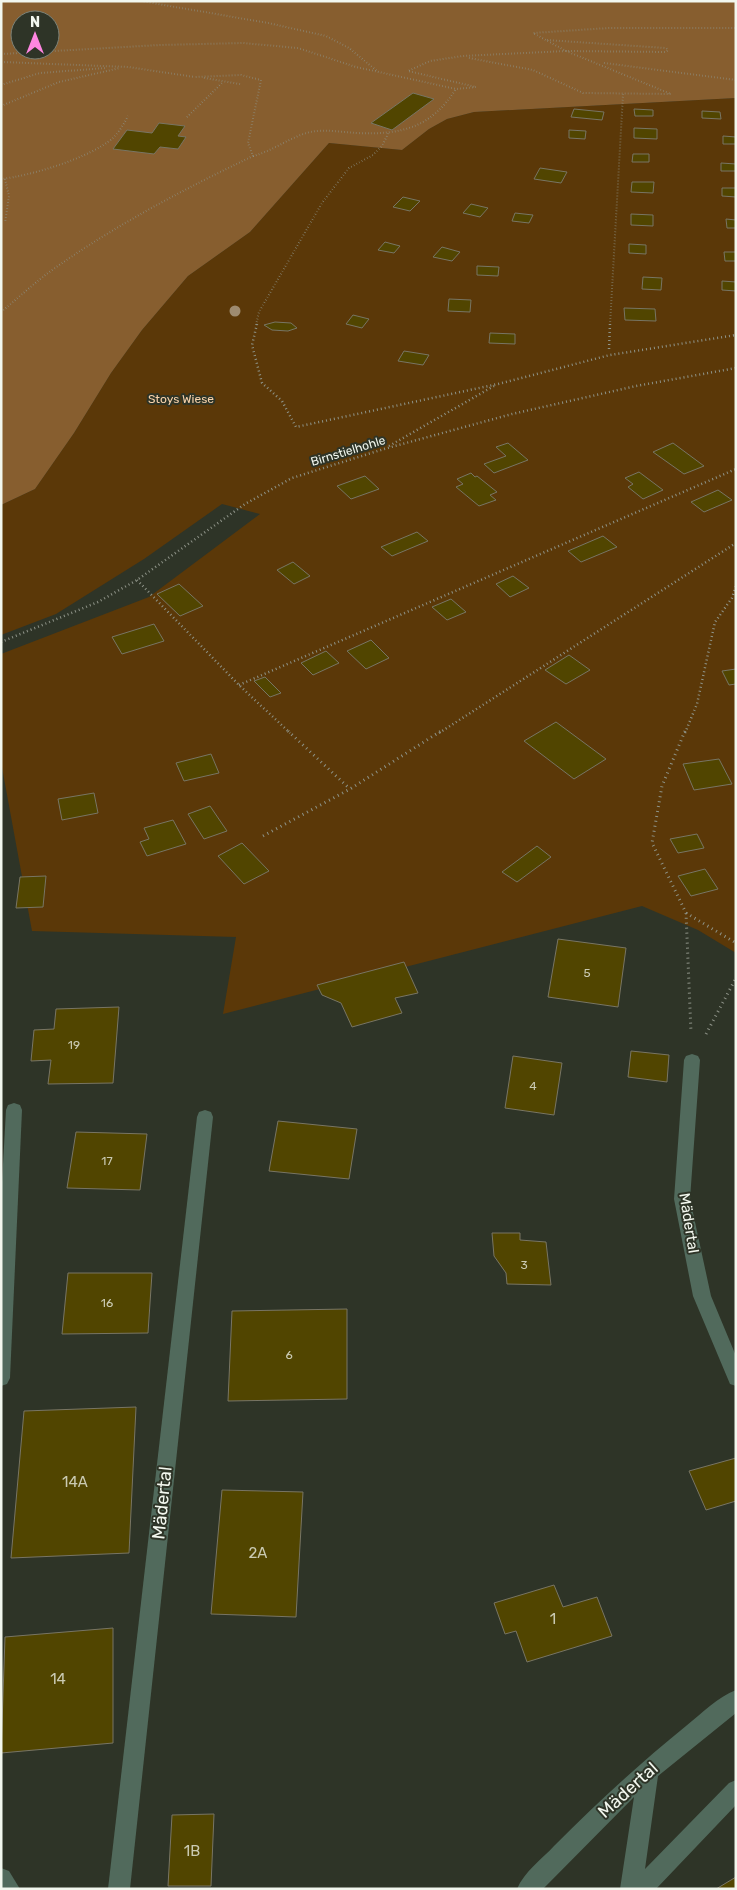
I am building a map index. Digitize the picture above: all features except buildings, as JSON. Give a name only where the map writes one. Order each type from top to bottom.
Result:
[{"type":"street","name":"Mädertal","points":[[692,1060],[682,1199],[702,1296],[736,1378]]},
{"type":"street","points":[[1,1378],[14,1110]]},
{"type":"street","name":"Mädertal","points":[[119,1889],[206,1117]]},
{"type":"street","name":"Mädertal","points":[[528,1889],[579,1834],[648,1769],[736,1700]]},
{"type":"street","points":[[631,1889],[648,1769]]},
{"type":"street","points":[[641,1889],[675,1851],[736,1790]]},
{"type":"street","points":[[1,1879],[9,1889]]},
{"type":"path","points":[[141,1],[326,36],[348,48],[377,72]]},
{"type":"path","points":[[463,56],[533,70],[583,93],[671,94],[566,50],[534,33],[562,30],[659,27],[736,28]]},
{"type":"path","points":[[1,54],[160,45],[243,43],[298,48],[377,72],[456,89],[476,87],[408,71],[430,61],[463,56],[566,50],[666,52],[668,50],[666,48],[546,40]]},
{"type":"path","points":[[1,62],[128,67],[240,84]]},
{"type":"path","points":[[598,62],[736,80]]},
{"type":"path","points":[[1,85],[40,73],[128,67]]},
{"type":"path","points":[[1,106],[51,84],[90,73],[128,67]]},
{"type":"path","points":[[194,77],[241,75],[261,80],[248,143],[253,156]]},
{"type":"path","points":[[187,117],[224,81]]},
{"type":"path","points":[[1,312],[46,274],[102,237],[172,196],[253,156],[262,154],[307,133],[328,129],[354,133],[389,132],[408,128],[431,117],[444,108],[456,89]]},
{"type":"path","points":[[609,349],[623,94]]},
{"type":"path","points":[[5,222],[8,196],[3,179],[66,162],[88,153],[113,138],[128,116]]},
{"type":"path","points":[[389,132],[382,146],[373,155],[348,168],[322,203],[259,312],[252,345],[262,383],[282,402],[296,427],[498,384],[610,355],[735,335]]},
{"type":"path","name":"Birnstielhohle","points":[[1,642],[98,602],[137,580],[245,504],[292,478],[384,449],[512,414],[636,386],[736,368]]},
{"type":"path","points":[[384,449],[498,384]]},
{"type":"path","points":[[239,685],[736,469]]},
{"type":"path","points":[[264,836],[350,790],[736,543]]},
{"type":"path","points":[[137,580],[239,685],[350,790]]},
{"type":"path","points":[[692,1060],[686,913],[652,843],[662,786],[698,704],[715,622],[732,598],[736,586]]},
{"type":"path","points":[[686,913],[736,943]]},
{"type":"path","points":[[692,1060],[736,978]]},
{"type":"green space","name":"Stoys Wiese","points":[[736,98],[736,953],[698,930],[642,906],[223,1014],[236,937],[32,931],[1,762],[1,654],[149,597],[260,514],[222,504],[144,559],[56,614],[1,635],[1,505],[35,489],[74,433],[111,373],[142,330],[188,276],[250,232],[329,143],[402,150],[429,129],[447,119],[474,112]]},
{"type":"shaded area","points":[[1,1],[736,1],[736,98],[474,112],[447,119],[429,129],[402,150],[329,143],[250,232],[188,276],[142,330],[111,373],[74,433],[35,489],[1,505]]}]
